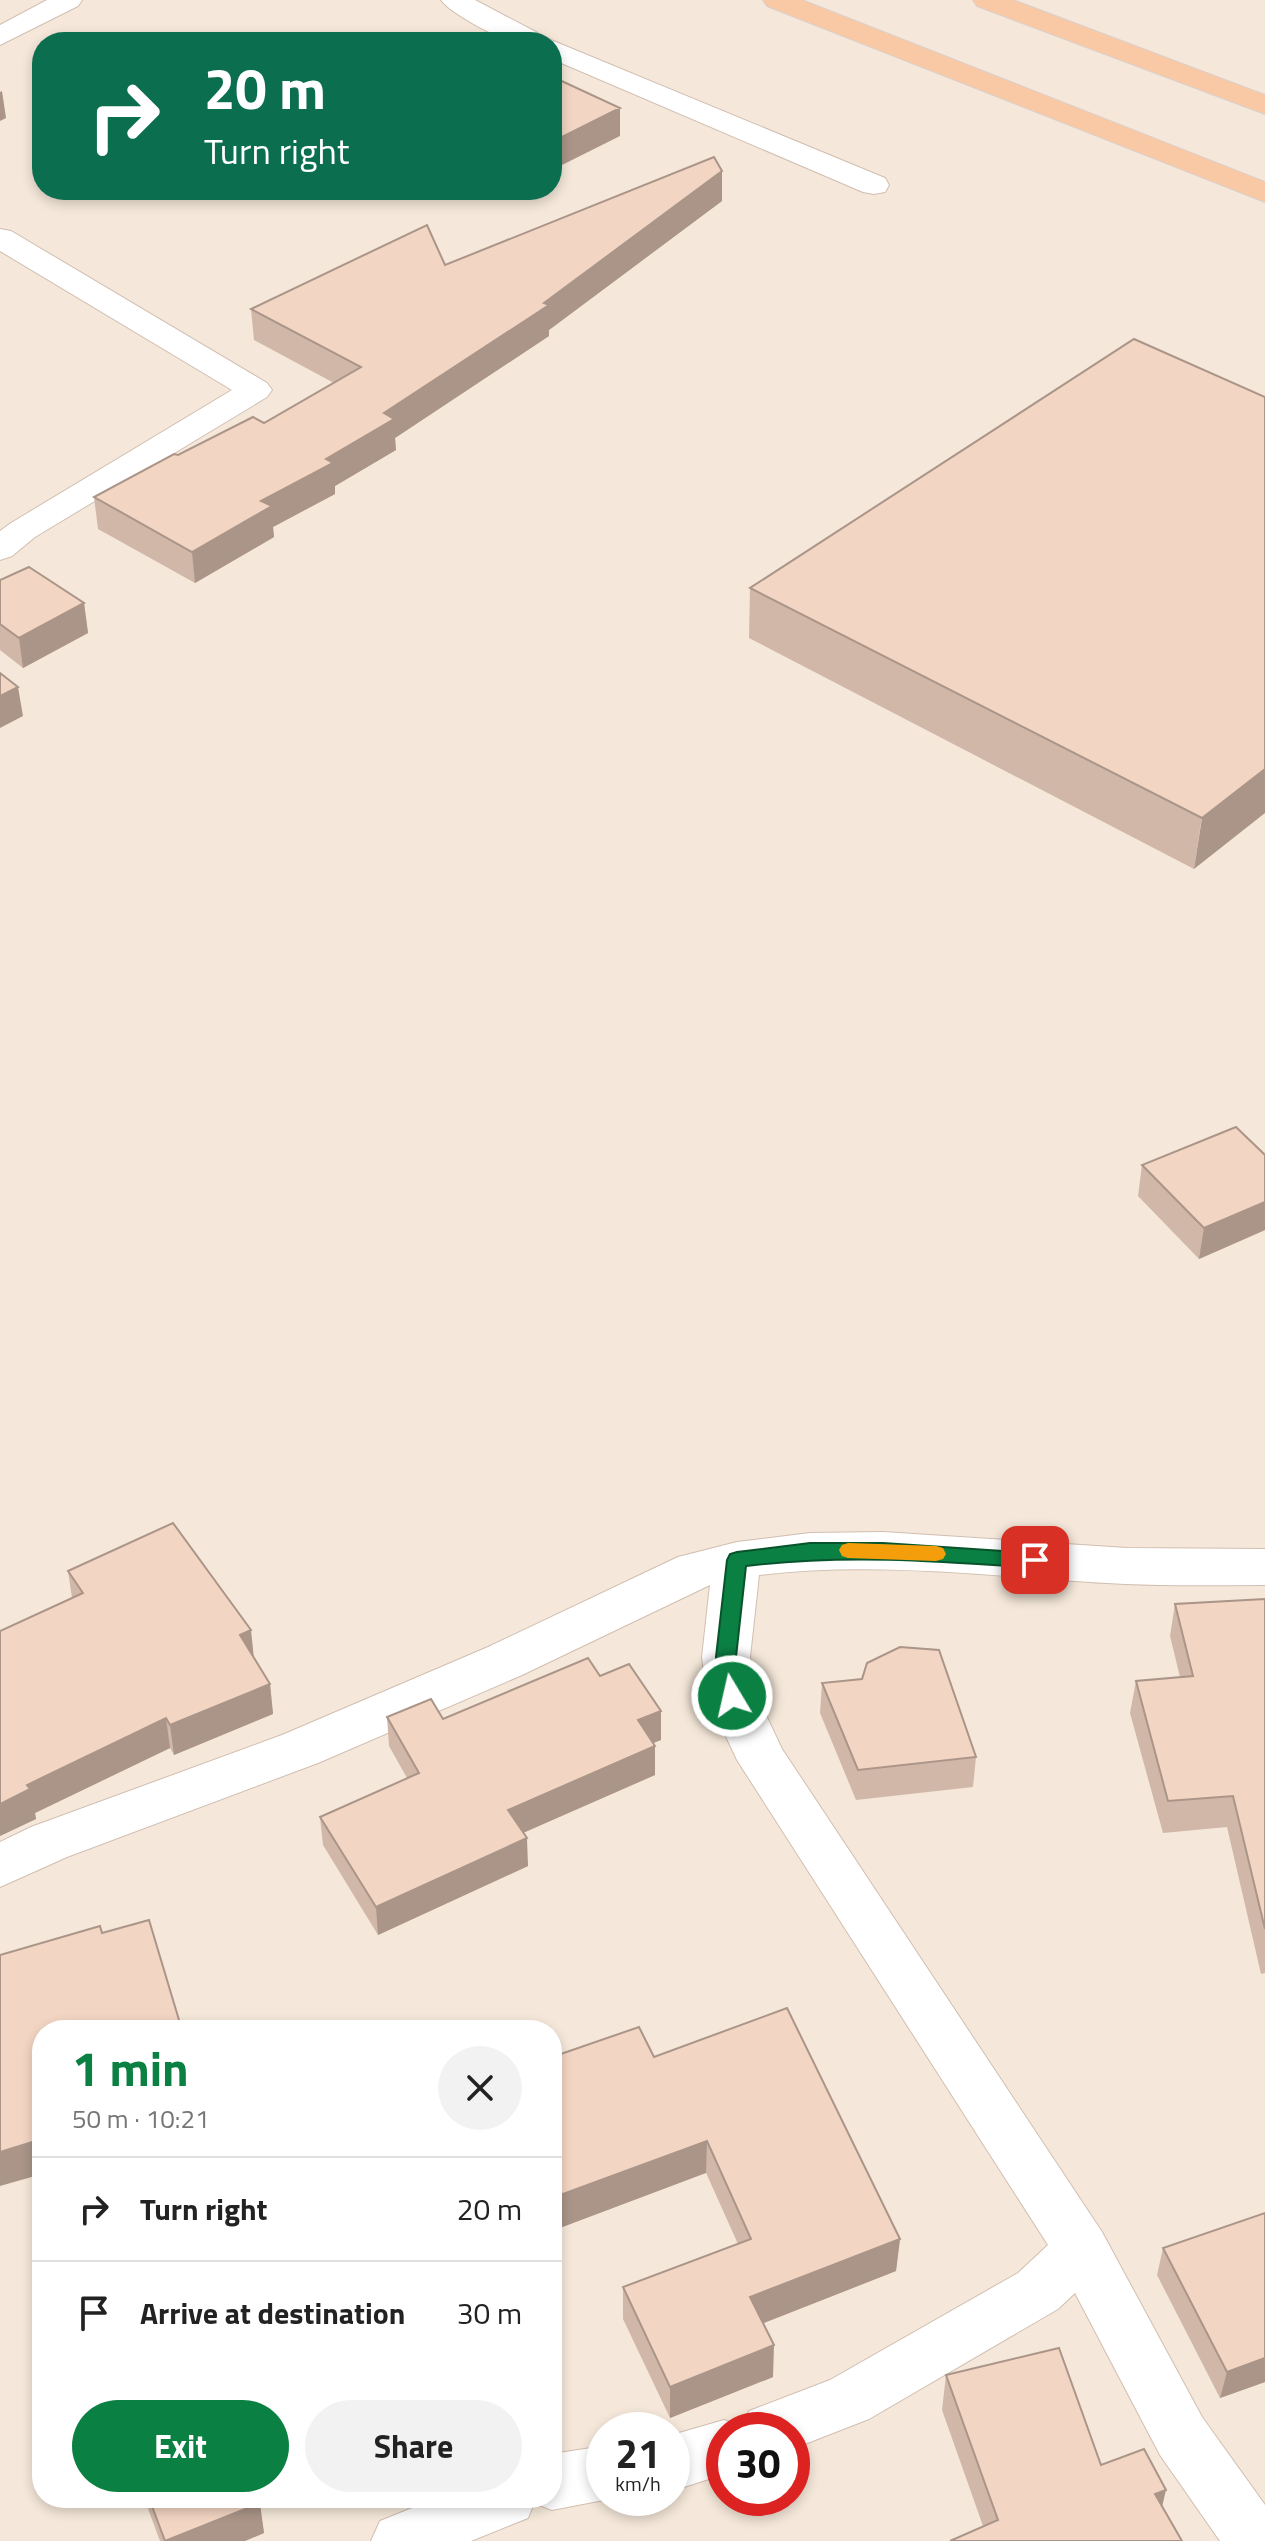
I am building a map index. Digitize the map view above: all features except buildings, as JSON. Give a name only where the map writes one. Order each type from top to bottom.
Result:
[{"type":"highway","points":[[777,0],[1265,193]]},
{"type":"highway","points":[[987,0],[1265,105]]},
{"type":"street","points":[[0,36],[68,0]]},
{"type":"street","points":[[455,0],[516,32]]},
{"type":"street","points":[[562,52],[874,185]]},
{"type":"street","points":[[0,238],[255,390],[23,530],[0,549]]},
{"type":"street","points":[[0,1866],[49,1842],[300,1749],[446,1686],[695,1570],[737,1560],[810,1551],[883,1550],[1127,1566],[1265,1567]]},
{"type":"street","points":[[737,1560],[726,1657],[732,1696],[762,1760],[1082,2250],[1181,2436],[1255,2541]]},
{"type":"street","points":[[810,2415],[849,2400],[1038,2291],[1082,2250]]},
{"type":"street","points":[[562,2480],[586,2477]]},
{"type":"street","points":[[401,2541],[482,2508]]},
{"type":"shaded area","points":[[0,0],[1265,0],[1265,2541],[0,2541]]},
{"type":"slow traffic","points":[[848,1550],[936,1554]]},
{"type":"route","points":[[732,1696],[726,1657],[737,1560],[810,1551],[883,1550],[1035,1560]]}]
